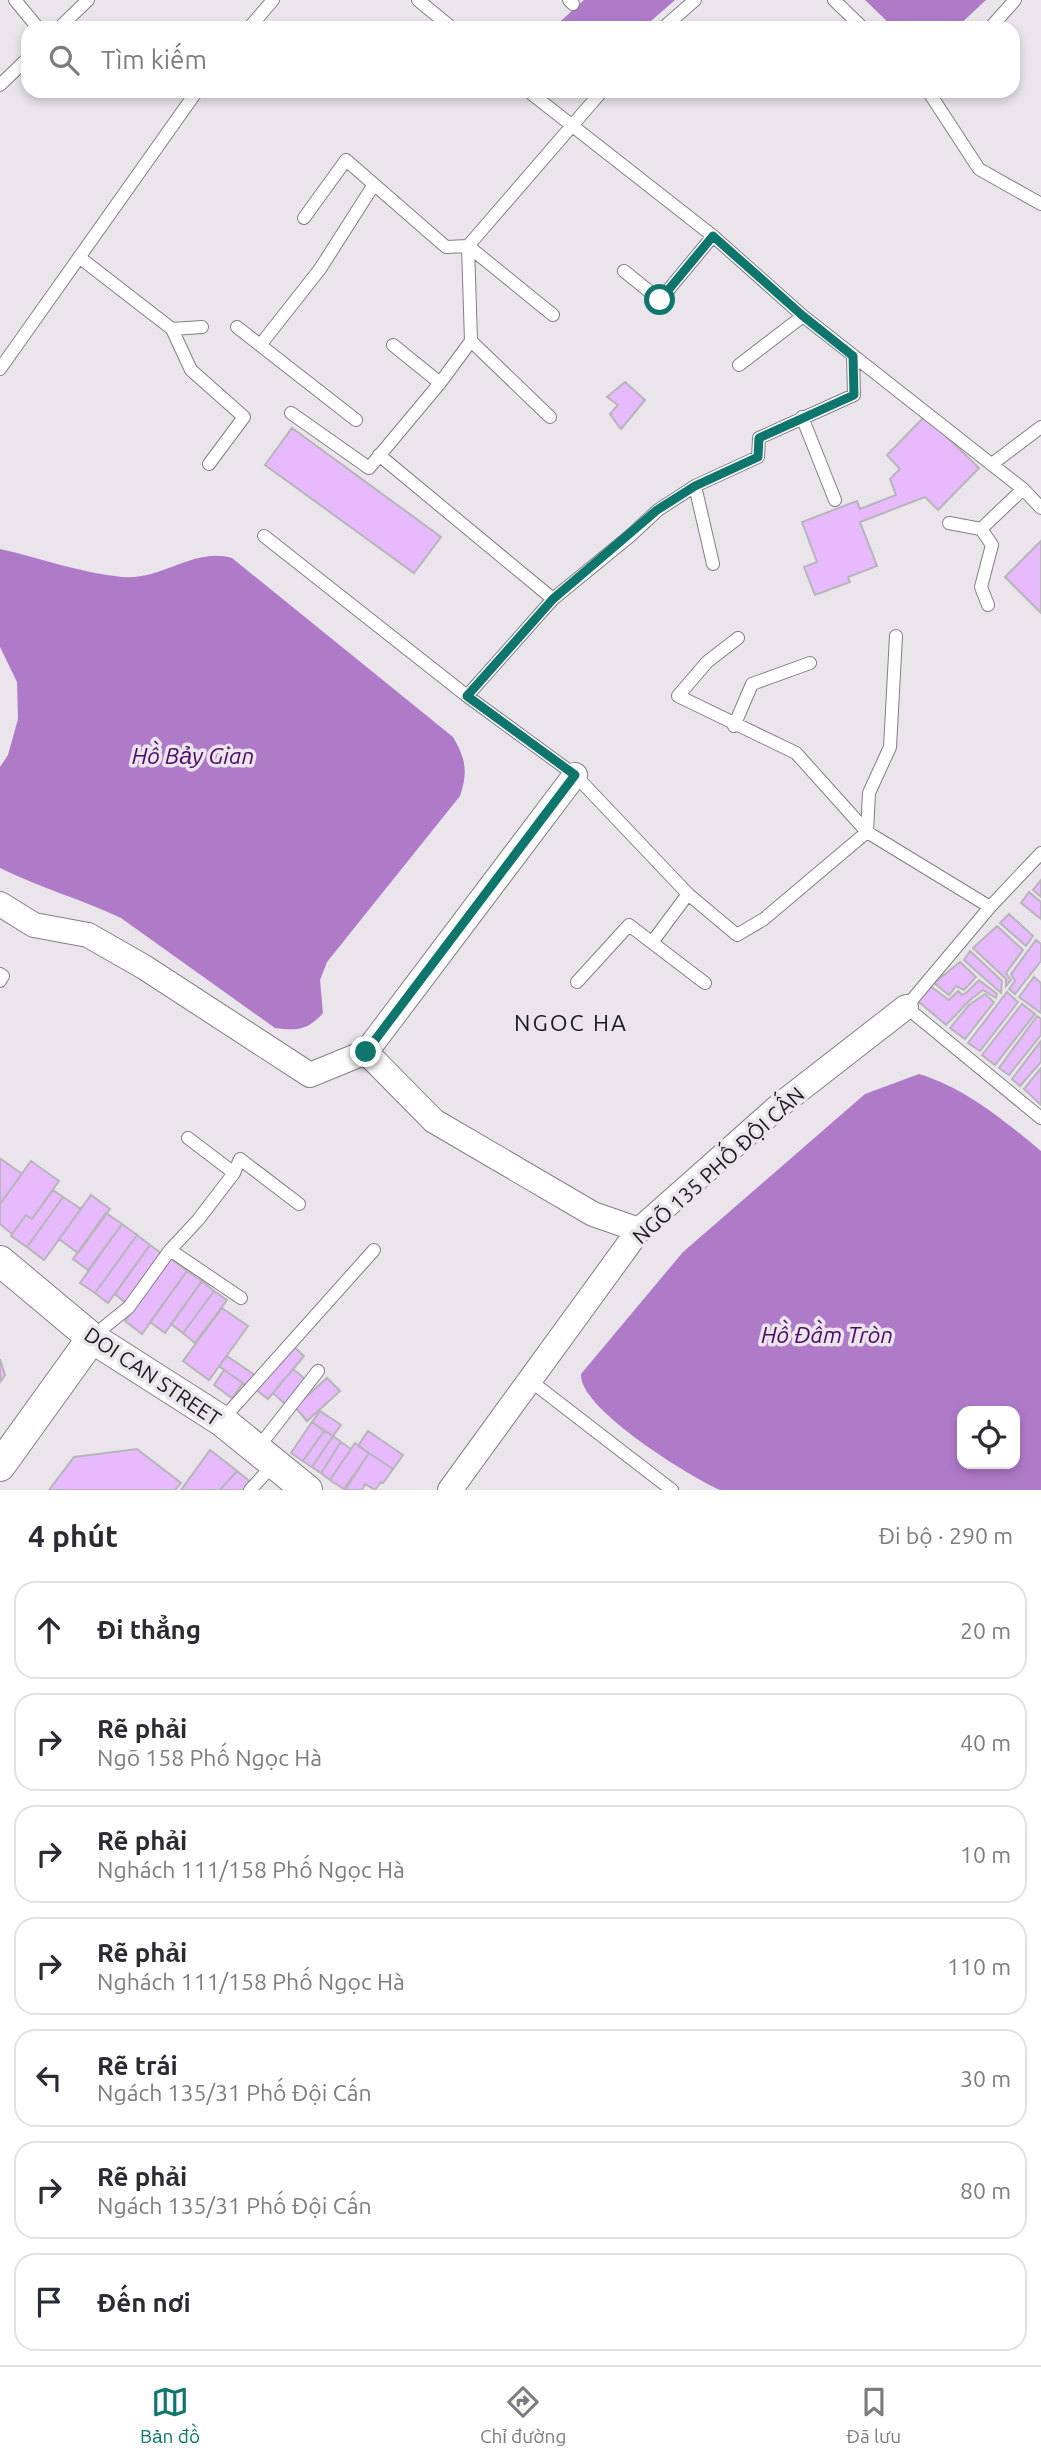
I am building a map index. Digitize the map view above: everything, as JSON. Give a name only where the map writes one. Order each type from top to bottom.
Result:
[{"type":"street","points":[[0,904],[34,925],[88,935],[144,967],[310,1075],[366,1052],[575,775]]},
{"type":"street","name":"NGÕ 135 PHỐ ĐỘI CẤN","points":[[450,1490],[532,1382],[639,1230],[780,1104],[905,1007]]},
{"type":"street","points":[[366,1052],[434,1121],[593,1214],[639,1230]]},
{"type":"street","name":"DOI CAN STREET","points":[[0,1261],[92,1338],[222,1420],[307,1490]]},
{"type":"street","points":[[0,1466],[92,1338]]},
{"type":"lane","points":[[15,0],[32,21]]},
{"type":"lane","points":[[66,21],[88,0]]},
{"type":"lane","points":[[255,21],[273,0]]},
{"type":"lane","points":[[671,21],[695,0]]},
{"type":"lane","points":[[834,0],[856,21]]},
{"type":"lane","points":[[996,21],[1016,0]]},
{"type":"lane","points":[[421,1],[444,21]]},
{"type":"lane","points":[[0,85],[21,65]]},
{"type":"lane","points":[[0,369],[192,98]]},
{"type":"lane","points":[[536,98],[713,236],[803,316],[1023,489],[1041,508]]},
{"type":"lane","points":[[291,414],[369,468],[440,383],[471,341],[468,246],[596,98]]},
{"type":"lane","points":[[934,98],[979,169],[1041,204]]},
{"type":"lane","points":[[304,218],[346,160],[446,247],[468,246],[553,315]]},
{"type":"lane","points":[[261,344],[320,270],[373,186]]},
{"type":"lane","points":[[624,271],[660,300],[713,236]]},
{"type":"lane","points":[[79,257],[172,329],[191,370],[244,417],[209,464]]},
{"type":"lane","points":[[739,365],[803,316]]},
{"type":"lane","points":[[172,329],[202,327]]},
{"type":"lane","points":[[237,327],[356,419]]},
{"type":"lane","points":[[471,341],[550,417]]},
{"type":"lane","points":[[393,345],[440,383]]},
{"type":"lane","points":[[467,696],[553,599],[657,510],[695,486],[758,457],[759,438],[854,395],[853,356]]},
{"type":"lane","points":[[802,417],[835,500]]},
{"type":"lane","points":[[992,464],[1041,427]]},
{"type":"lane","points":[[379,456],[553,599]]},
{"type":"lane","points":[[695,486],[713,564]]},
{"type":"lane","points":[[981,529],[1023,489]]},
{"type":"lane","points":[[949,523],[981,529],[992,545],[981,587],[988,605]]},
{"type":"lane","points":[[264,536],[467,696],[575,775],[688,894],[737,935],[764,919],[867,832],[869,793],[890,747],[896,636]]},
{"type":"lane","points":[[738,638],[707,662],[678,696],[734,726],[796,753],[867,832],[990,906]]},
{"type":"lane","points":[[734,726],[752,684],[810,663]]},
{"type":"lane","name":"NGÕ 135 PHỐ ĐỘI CẤN","points":[[905,1007],[990,906],[1041,853]]},
{"type":"lane","points":[[653,941],[688,894]]},
{"type":"lane","points":[[577,982],[628,925],[653,941],[705,983]]},
{"type":"lane","points":[[0,974],[3,976],[0,981]]},
{"type":"lane","points":[[905,1007],[1041,1118]]},
{"type":"lane","points":[[188,1138],[234,1172]]},
{"type":"lane","points":[[92,1338],[129,1307],[170,1250],[198,1220],[234,1172],[240,1159],[299,1204]]},
{"type":"lane","points":[[170,1250],[241,1298]]},
{"type":"lane","points":[[222,1420],[374,1250]]},
{"type":"lane","points":[[250,1490],[265,1457],[318,1371]]},
{"type":"lane","points":[[532,1382],[673,1490]]},
{"type":"water","points":[[584,0],[675,0],[651,21],[561,21]]},
{"type":"water","points":[[865,0],[986,0],[964,21],[887,21]]},
{"type":"water","name":"Hồ Bảy Gian","points":[[0,549],[76,569],[122,577],[150,574],[204,557],[232,558],[453,737],[461,752],[464,766],[460,796],[327,962],[320,980],[323,1013],[312,1023],[296,1029],[275,1028],[121,918],[0,868],[0,767],[8,755],[18,719],[17,682],[0,647]]},
{"type":"water","name":"Hồ Đầm Tròn","points":[[919,1074],[968,1097],[1041,1151],[1041,1490],[720,1490],[662,1457],[597,1405],[585,1388],[581,1374],[683,1252],[865,1094]]},
{"type":"building","points":[[625,382],[645,400],[621,429],[610,414],[618,405],[607,397]]},
{"type":"building","points":[[925,416],[979,468],[938,510],[925,497],[860,522],[877,566],[848,577],[850,582],[815,595],[804,567],[817,562],[802,522],[857,501],[860,509],[896,495],[890,479],[900,469],[887,455]]},
{"type":"building","points":[[292,428],[441,537],[414,573],[265,465]]},
{"type":"building","points":[[1041,541],[1041,613],[1005,577]]},
{"type":"building","points":[[1041,880],[1041,897],[1033,890]]},
{"type":"building","points":[[1029,892],[1041,902],[1041,919],[1021,903]]},
{"type":"building","points":[[1009,914],[1033,936],[1026,946],[1000,923]]},
{"type":"building","points":[[997,926],[1023,950],[1006,973],[1011,980],[1006,986],[1006,979],[973,948]]},
{"type":"building","points":[[1036,940],[1041,944],[1041,961],[1015,994],[1009,989],[1015,981],[1011,974]]},
{"type":"building","points":[[970,951],[1002,981],[1001,993],[964,960]]},
{"type":"building","points":[[960,962],[976,977],[964,990],[956,986],[949,995],[934,983]]},
{"type":"building","points":[[1034,977],[1041,983],[1041,1013],[1019,997]]},
{"type":"building","points":[[979,980],[997,994],[996,998],[983,990],[946,1025],[918,1001],[930,986],[949,1000],[958,991],[962,995],[966,993]]},
{"type":"building","points":[[1007,992],[1018,1002],[980,1051],[968,1043]]},
{"type":"building","points":[[985,994],[994,1002],[965,1039],[950,1028],[969,1005]]},
{"type":"building","points":[[1022,1004],[1035,1014],[995,1065],[982,1055]]},
{"type":"building","points":[[1037,1016],[1041,1019],[1041,1035],[1009,1075],[999,1068]]},
{"type":"building","points":[[1041,1041],[1041,1062],[1020,1086],[1012,1079]]},
{"type":"building","points":[[1041,1068],[1041,1105],[1024,1089]]},
{"type":"building","points":[[1,1159],[22,1174],[0,1204],[0,1161]]},
{"type":"building","points":[[31,1161],[59,1181],[32,1219],[26,1215],[12,1234],[0,1224],[0,1204]]},
{"type":"building","points":[[53,1190],[63,1197],[27,1247],[11,1236],[26,1215],[32,1219]]},
{"type":"building","points":[[91,1195],[110,1209],[78,1253],[59,1239]]},
{"type":"building","points":[[63,1197],[81,1209],[44,1260],[27,1247]]},
{"type":"building","points":[[106,1213],[122,1224],[88,1270],[73,1259]]},
{"type":"building","points":[[122,1224],[137,1235],[95,1293],[80,1283]]},
{"type":"building","points":[[137,1235],[150,1245],[108,1303],[95,1293]]},
{"type":"building","points":[[150,1245],[162,1254],[127,1304],[115,1294]]},
{"type":"building","points":[[170,1258],[187,1271],[142,1334],[125,1321]]},
{"type":"building","points":[[187,1271],[202,1281],[165,1333],[150,1322]]},
{"type":"building","points":[[202,1281],[214,1291],[183,1333],[171,1324]]},
{"type":"building","points":[[214,1291],[227,1300],[195,1343],[183,1333]]},
{"type":"building","points":[[222,1308],[248,1326],[209,1380],[183,1361]]},
{"type":"building","points":[[292,1345],[304,1356],[268,1399],[255,1389]]},
{"type":"building","points":[[227,1356],[256,1376],[248,1387],[219,1366]]},
{"type":"building","points":[[0,1359],[5,1375],[0,1382]]},
{"type":"building","points":[[293,1369],[305,1379],[285,1404],[273,1393]]},
{"type":"building","points":[[224,1370],[243,1383],[232,1398],[214,1385]]},
{"type":"building","points":[[327,1378],[340,1391],[307,1421],[295,1407]]},
{"type":"building","points":[[320,1411],[341,1425],[333,1436],[312,1422]]},
{"type":"building","points":[[312,1422],[324,1431],[303,1461],[291,1453]]},
{"type":"building","points":[[324,1431],[333,1436],[312,1467],[303,1461]]},
{"type":"building","points":[[368,1431],[403,1455],[393,1469],[358,1446]]},
{"type":"building","points":[[333,1436],[341,1442],[321,1473],[312,1467]]},
{"type":"building","points":[[341,1442],[351,1449],[330,1480],[321,1473]]},
{"type":"building","points":[[355,1443],[369,1453],[344,1489],[330,1480]]},
{"type":"building","points":[[137,1449],[181,1483],[175,1490],[49,1490],[74,1457]]},
{"type":"building","points":[[210,1450],[237,1471],[220,1490],[181,1490]]},
{"type":"building","points":[[369,1453],[393,1469],[375,1490],[365,1484],[362,1490],[345,1490]]},
{"type":"building","points":[[237,1471],[252,1483],[245,1490],[220,1490]]},
{"type":"district","name":"NGOC HA","points":[[571,1022]]},
{"type":"route","points":[[366,1052],[575,775],[467,696],[553,599],[630,536],[657,510],[695,486],[758,457],[759,438],[854,395],[853,356],[803,316],[713,236],[660,300]]}]
